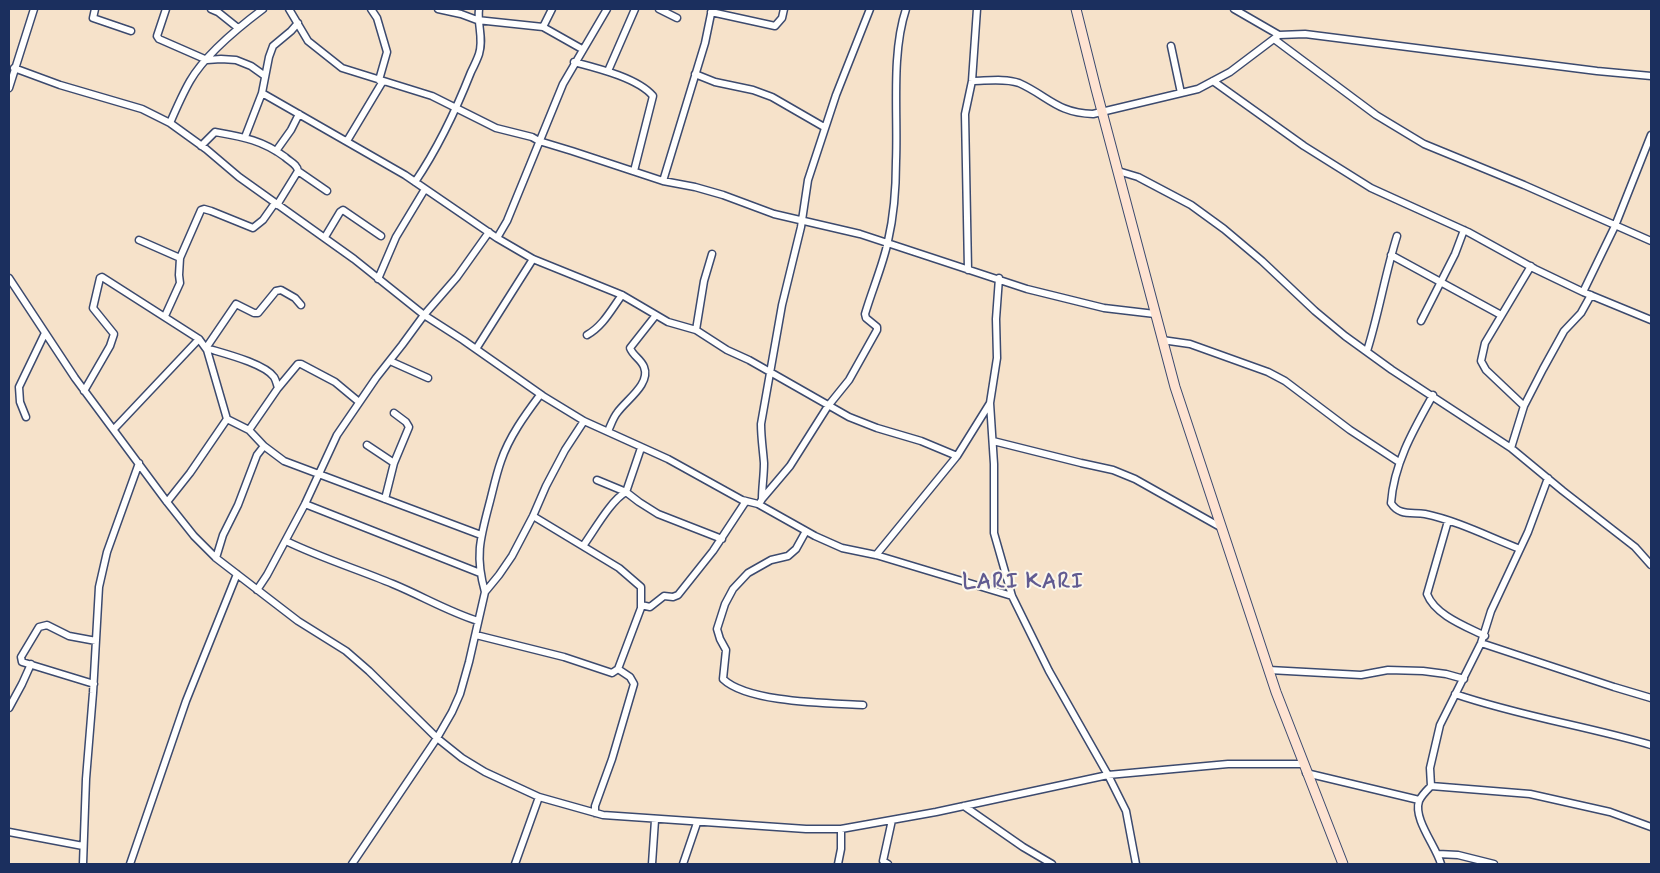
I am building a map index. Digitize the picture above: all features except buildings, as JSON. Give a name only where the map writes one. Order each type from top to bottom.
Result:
[{"type":"street","points":[[9,88],[34,9]]},
{"type":"street","points":[[95,9],[93,18],[130,31]]},
{"type":"street","points":[[166,9],[157,36],[159,39],[207,60],[236,60],[251,66],[265,76]]},
{"type":"street","points":[[211,9],[218,12],[238,28]]},
{"type":"street","points":[[170,123],[191,80],[207,60],[238,28],[263,9]]},
{"type":"street","points":[[289,9],[308,41],[342,68],[432,96],[496,128],[532,137],[539,142],[572,150],[663,181],[723,195],[774,214],[801,219],[888,243],[968,270],[999,278],[1027,289],[1104,308],[1155,314]]},
{"type":"street","points":[[347,142],[381,81],[386,52],[377,18],[372,9]]},
{"type":"street","points":[[438,9],[477,20],[543,27],[582,50]]},
{"type":"street","points":[[415,182],[457,108],[479,54],[482,37],[477,20],[479,9]]},
{"type":"street","points":[[543,27],[552,9]]},
{"type":"street","points":[[497,238],[507,221],[563,84],[574,62],[607,9]]},
{"type":"street","points":[[608,71],[635,9]]},
{"type":"street","points":[[659,9],[677,18]]},
{"type":"street","points":[[663,181],[705,43],[712,11],[775,26],[782,18],[784,9]]},
{"type":"street","points":[[760,502],[764,464],[761,424],[782,305],[796,252],[808,180],[824,127],[870,9]]},
{"type":"street","points":[[760,502],[790,466],[828,406],[849,380],[877,330],[877,327],[866,318],[865,314],[888,243],[892,221],[896,162],[896,85],[901,23],[906,9]]},
{"type":"street","points":[[968,270],[965,114],[972,81],[977,9]]},
{"type":"street","points":[[1076,9],[1174,387],[1302,764],[1343,864]]},
{"type":"street","points":[[1234,9],[1276,37],[1376,115],[1424,144],[1524,185],[1651,241]]},
{"type":"street","points":[[245,137],[262,93],[268,57],[273,46],[291,32],[298,23]]},
{"type":"street","points":[[972,81],[1001,80],[1017,83],[1057,106],[1076,114],[1093,114],[1198,89],[1230,72],[1276,37],[1305,34],[1597,71],[1651,76]]},
{"type":"street","points":[[1171,46],[1181,93]]},
{"type":"street","points":[[574,62],[608,71],[648,91],[653,96],[634,171]]},
{"type":"street","points":[[14,68],[60,85],[142,110],[170,123],[239,177],[325,237],[424,315],[476,349],[540,395],[584,421],[668,459],[746,501],[760,502],[806,531],[842,548],[876,555],[1012,596]]},
{"type":"street","points":[[695,74],[715,82],[753,90],[772,97],[824,127]]},
{"type":"street","points":[[1213,81],[1304,146],[1371,188],[1464,230],[1583,292],[1651,320]]},
{"type":"street","points":[[262,93],[415,182],[497,238],[533,259],[622,295],[668,322],[696,330],[727,350],[749,360],[848,417],[921,441],[958,456]]},
{"type":"street","points":[[276,151],[291,130],[299,114]]},
{"type":"street","points":[[201,146],[215,132],[245,137],[276,151],[296,166],[298,171],[327,192]]},
{"type":"street","points":[[1583,292],[1615,226],[1651,135]]},
{"type":"street","points":[[165,316],[180,283],[180,258],[200,210],[206,209],[253,228],[263,220],[276,204],[298,171]]},
{"type":"street","points":[[1118,171],[1138,177],[1191,205],[1224,229],[1345,336],[1392,370],[1511,448],[1635,547],[1651,565]]},
{"type":"street","points":[[378,279],[396,237],[425,189]]},
{"type":"street","points":[[325,237],[343,210],[381,236]]},
{"type":"street","points":[[1421,321],[1442,282],[1464,230]]},
{"type":"street","points":[[257,590],[286,541],[337,435],[359,402],[424,315],[457,276],[489,232]]},
{"type":"street","points":[[1367,351],[1397,236]]},
{"type":"street","points":[[139,240],[180,258]]},
{"type":"street","points":[[696,330],[704,281],[712,254]]},
{"type":"street","points":[[1391,255],[1500,315]]},
{"type":"street","points":[[476,349],[533,259]]},
{"type":"street","points":[[1524,406],[1486,370],[1481,361],[1485,343],[1530,266]]},
{"type":"street","points":[[84,390],[110,346],[114,334],[93,308],[101,277],[107,279],[199,339],[206,348],[227,419],[249,430],[264,446],[284,461],[481,535]]},
{"type":"street","points":[[9,278],[84,390],[194,536],[216,558],[298,621],[346,651],[438,738],[462,758],[485,772],[539,797],[603,815],[697,823],[841,829],[964,806],[1108,775],[1228,764],[1302,764]]},
{"type":"street","points":[[999,278],[996,320],[997,358],[990,403],[993,441],[994,533],[1012,596],[1049,671],[1108,775],[1126,811],[1136,864]]},
{"type":"street","points":[[206,348],[236,304],[254,313],[258,313],[276,291],[281,290],[295,298],[301,306]]},
{"type":"street","points":[[587,335],[605,320],[622,295]]},
{"type":"street","points":[[1511,448],[1524,406],[1564,331],[1581,313],[1591,295]]},
{"type":"street","points":[[608,431],[616,413],[642,382],[646,374],[644,366],[630,348],[656,315]]},
{"type":"street","points":[[26,416],[20,402],[20,387],[45,334]]},
{"type":"street","points":[[114,429],[199,339]]},
{"type":"street","points":[[1162,340],[1190,344],[1268,372],[1285,381],[1350,430],[1400,462]]},
{"type":"street","points":[[206,348],[238,357],[267,371],[274,377],[278,388]]},
{"type":"street","points":[[390,361],[428,378]]},
{"type":"street","points":[[249,430],[278,388],[296,366],[301,364],[335,382],[359,402]]},
{"type":"street","points":[[485,592],[480,573],[479,549],[501,459],[526,414],[540,395]]},
{"type":"street","points":[[1433,396],[1400,462],[1391,492],[1391,503],[1395,509],[1401,512],[1435,516],[1520,549]]},
{"type":"street","points":[[876,555],[958,456],[990,403]]},
{"type":"street","points":[[385,499],[394,464],[409,427],[406,422],[394,413]]},
{"type":"street","points":[[168,502],[227,419]]},
{"type":"street","points":[[352,864],[438,738],[460,694],[485,592],[512,556],[565,450],[584,421]]},
{"type":"street","points":[[993,441],[1113,470],[1135,479],[1222,528]]},
{"type":"street","points":[[367,445],[394,464]]},
{"type":"street","points":[[216,558],[223,535],[238,505],[257,455],[264,446]]},
{"type":"street","points":[[626,492],[641,448]]},
{"type":"street","points":[[83,864],[86,779],[94,684],[99,587],[107,552],[139,463]]},
{"type":"street","points":[[1441,864],[1417,812],[1419,800],[1431,786],[1430,768],[1440,725],[1454,694],[1464,679],[1482,643],[1491,611],[1528,532],[1548,478]]},
{"type":"street","points":[[597,480],[626,492],[658,514],[722,539]]},
{"type":"street","points":[[583,546],[611,505],[620,494],[626,492]]},
{"type":"street","points":[[641,605],[650,607],[664,596],[673,597],[678,595],[722,539],[746,501]]},
{"type":"street","points":[[305,504],[480,573]]},
{"type":"street","points":[[476,635],[564,658],[612,673],[618,669],[641,605],[641,587],[618,568],[533,516]]},
{"type":"street","points":[[1448,521],[1427,594],[1430,601],[1448,617],[1485,636]]},
{"type":"street","points":[[806,531],[796,549],[788,556],[771,560],[748,573],[733,589],[725,604],[717,629],[726,650],[723,679],[727,683],[756,694],[781,699],[863,705]]},
{"type":"street","points":[[286,541],[393,584],[462,616],[478,621]]},
{"type":"street","points":[[130,864],[186,701],[237,574]]},
{"type":"street","points":[[94,684],[22,662],[21,657],[40,627],[47,625],[69,636],[96,641]]},
{"type":"street","points":[[1482,643],[1522,658],[1561,668],[1651,698]]},
{"type":"street","points":[[9,708],[31,664]]},
{"type":"street","points":[[595,813],[595,806],[612,759],[634,684],[630,677],[618,669]]},
{"type":"street","points":[[1269,670],[1362,675],[1388,670],[1423,670],[1464,679]]},
{"type":"street","points":[[1454,694],[1480,703],[1610,733],[1651,745]]},
{"type":"street","points":[[1306,773],[1419,800]]},
{"type":"street","points":[[1431,786],[1530,794],[1610,812],[1651,827]]},
{"type":"street","points":[[515,864],[539,797]]},
{"type":"street","points":[[964,806],[1023,847],[1052,864]]},
{"type":"street","points":[[652,864],[655,820]]},
{"type":"street","points":[[888,864],[883,861],[892,820]]},
{"type":"street","points":[[683,864],[697,823]]},
{"type":"street","points":[[838,864],[841,849],[841,829]]},
{"type":"street","points":[[9,832],[83,846]]},
{"type":"street","points":[[1438,854],[1458,855],[1494,864]]},
{"type":"district","name":"LARI KARI","points":[[1023,583]]}]
